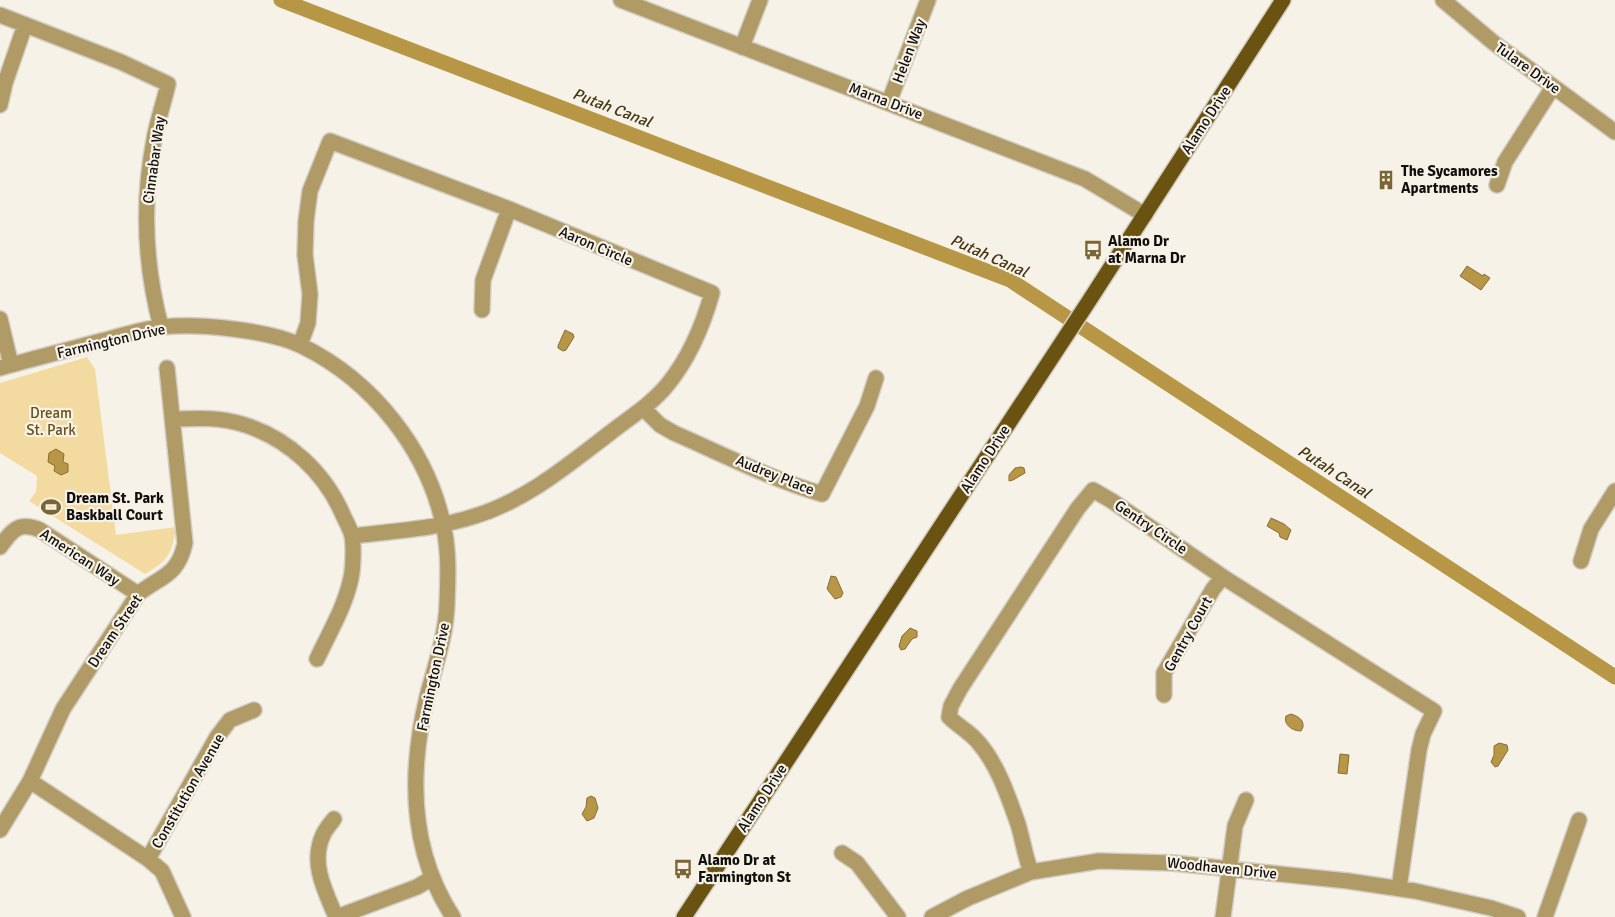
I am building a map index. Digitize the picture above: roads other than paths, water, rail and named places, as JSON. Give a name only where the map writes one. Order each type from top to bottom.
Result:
[{"type":"main road","name":"Alamo Drive","points":[[684,917],[1081,313],[1283,0]]},
{"type":"street","name":"Marna Drive","points":[[621,0],[1085,179],[1145,215]]},
{"type":"street","points":[[742,47],[760,0]]},
{"type":"street","name":"Helen Way","points":[[889,102],[928,0]]},
{"type":"street","name":"Tulare Drive","points":[[1443,0],[1494,43],[1615,132]]},
{"type":"street","name":"Cinnabar Way","points":[[0,16],[121,62],[168,84],[153,141],[146,211],[146,238],[156,307],[161,327]]},
{"type":"street","points":[[0,105],[5,83],[24,25]]},
{"type":"street","points":[[1497,185],[1505,162],[1553,87]]},
{"type":"street","name":"Aaron Circle","points":[[300,345],[308,323],[310,294],[305,255],[306,221],[310,191],[330,141],[509,209],[712,293],[706,316],[690,350],[667,385],[643,408],[536,488],[477,516],[444,525],[352,536]]},
{"type":"street","points":[[482,310],[483,280],[509,209]]},
{"type":"street","points":[[0,319],[5,366]]},
{"type":"street","name":"Farmington Drive","points":[[5,366],[161,327],[204,326],[259,332],[300,345],[342,370],[372,395],[394,422],[409,442],[430,480],[444,525],[448,564],[444,634],[420,726],[415,771],[418,832],[432,878],[453,917]]},
{"type":"street","name":"Dream Street","points":[[0,830],[30,781],[63,709],[138,594],[148,586],[164,578],[175,567],[182,556],[185,542],[167,368]]},
{"type":"street","name":"Audrey Place","points":[[643,408],[660,425],[674,432],[772,476],[822,494],[867,406],[876,378]]},
{"type":"street","points":[[173,419],[218,418],[265,433],[284,444],[315,471],[330,490],[352,536],[351,577],[343,604],[317,659]]},
{"type":"street","name":"Gentry Circle","points":[[1031,872],[1024,855],[1018,826],[991,759],[977,740],[961,729],[949,717],[951,706],[960,689],[1078,508],[1093,490],[1112,500],[1223,577],[1434,711],[1423,734],[1419,750],[1399,888]]},
{"type":"street","points":[[1581,561],[1591,529],[1615,492]]},
{"type":"street","name":"American Way","points":[[0,546],[12,531],[22,525],[31,526],[138,594]]},
{"type":"street","name":"Gentry Court","points":[[1164,696],[1164,673],[1212,589],[1223,577]]},
{"type":"street","name":"Constitution Avenue","points":[[148,859],[217,736],[230,720],[254,710]]},
{"type":"street","points":[[30,781],[162,870],[183,917]]},
{"type":"street","points":[[1223,917],[1235,826],[1246,800]]},
{"type":"street","points":[[334,819],[323,834],[319,848],[318,870],[336,917],[417,887],[432,878]]},
{"type":"street","points":[[1545,917],[1580,820]]},
{"type":"street","points":[[842,853],[857,863],[898,917]]},
{"type":"street","name":"Woodhaven Drive","points":[[932,917],[968,898],[1031,872],[1098,861],[1173,862],[1348,881],[1399,888],[1491,908],[1518,917]]},
{"type":"waterway","name":"Putah Canal","points":[[281,0],[1010,280],[1615,677]]},
{"type":"place","name":"The Sycamores Apartments","points":[[1386,180]]},
{"type":"place","name":"Alamo Dr at Marna Dr","points":[[1093,250]]},
{"type":"place","name":"Dream St. Park Baskball Court","points":[[51,507]]},
{"type":"place","name":"Alamo Dr at Farmington St","points":[[683,869]]},
{"type":"park label","name":"Dream St. Park","points":[[51,422]]}]
